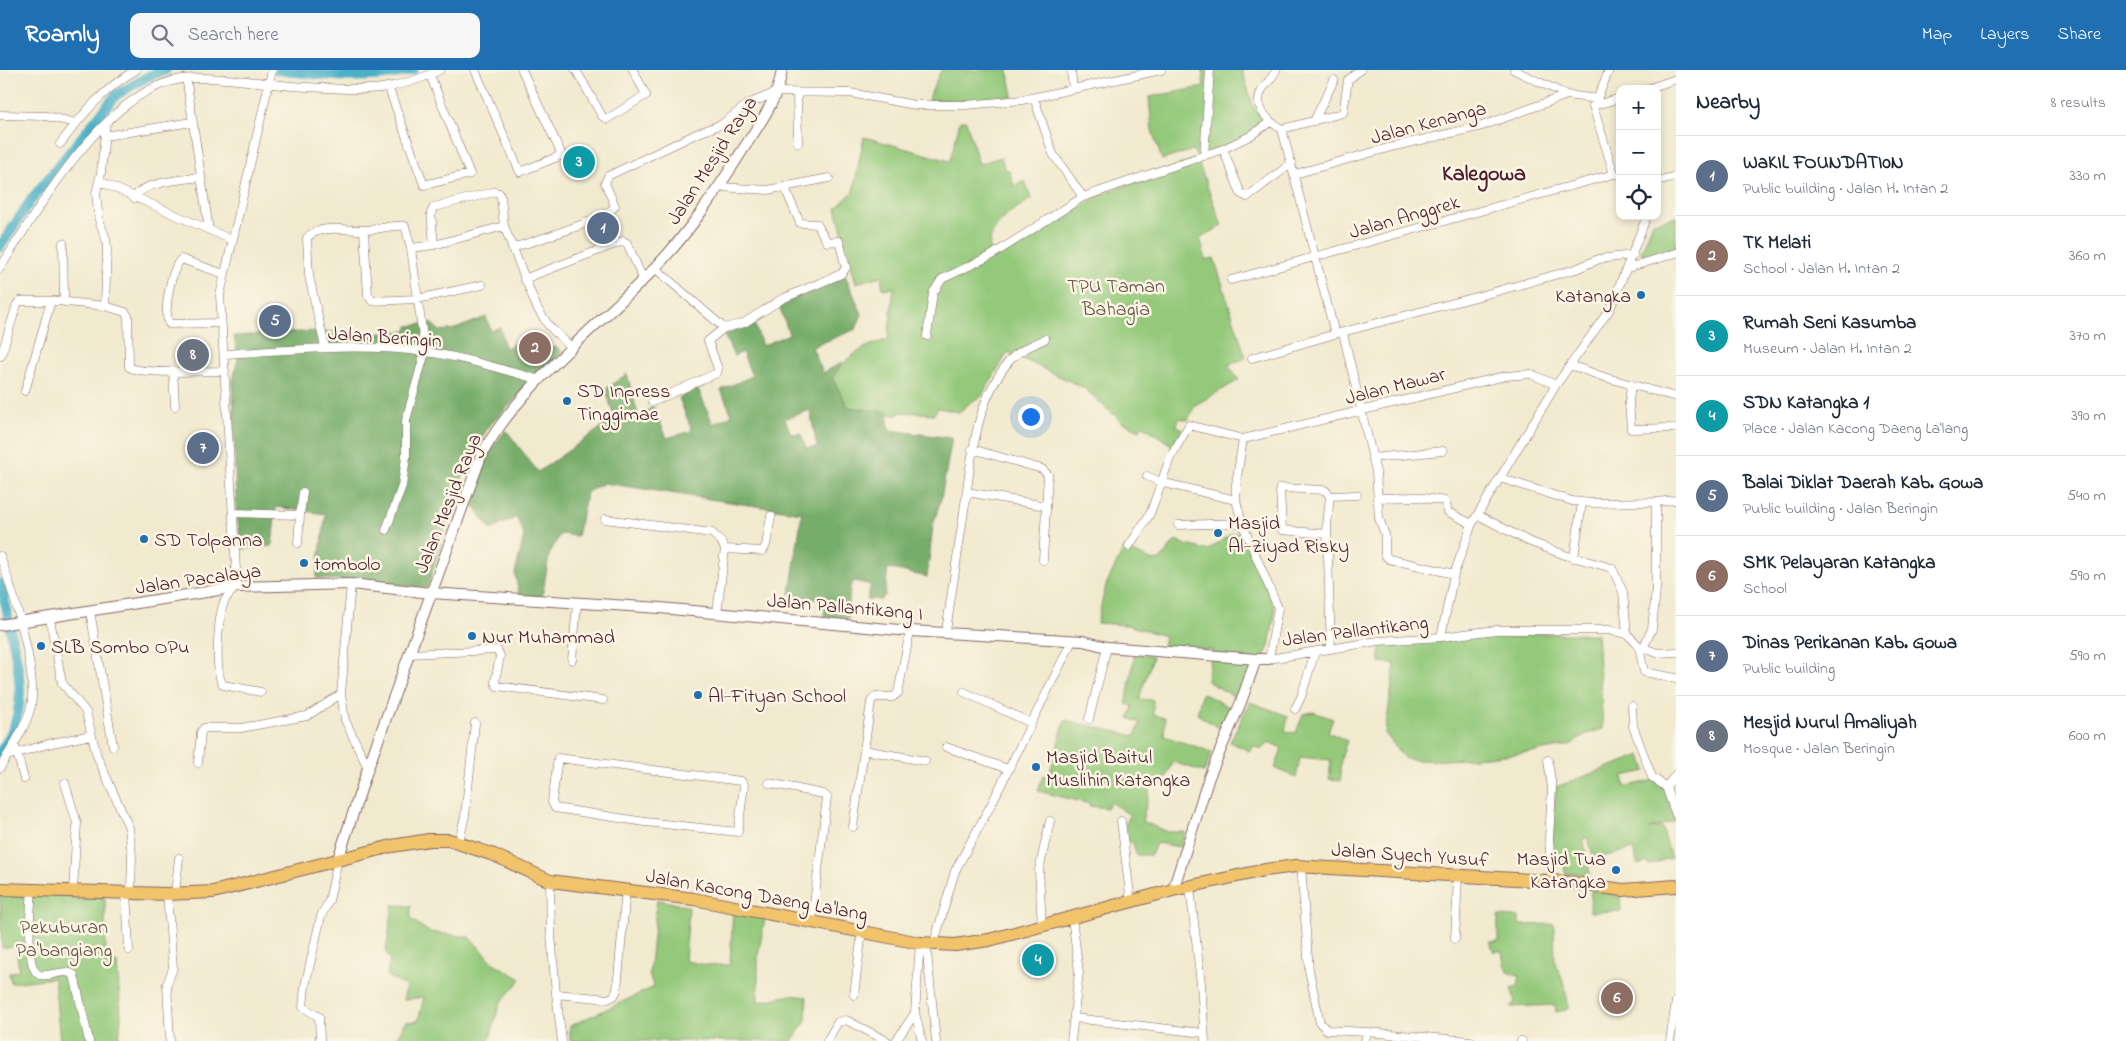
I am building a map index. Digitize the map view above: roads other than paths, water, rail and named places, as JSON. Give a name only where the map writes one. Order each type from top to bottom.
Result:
[{"type":"main road","name":"Jalan Kacong Daeng La'lang","points":[[0,889],[171,894],[213,892],[392,846],[429,840],[459,842],[494,855],[550,881],[694,899],[812,920],[862,932],[926,943],[955,945],[1042,927],[1173,890]]},
{"type":"main road","name":"Jalan Syech Yusuf","points":[[1173,890],[1265,870],[1301,866],[1595,884],[1623,890],[1676,886]]},
{"type":"street","points":[[60,144],[109,86],[122,74],[136,70]]},
{"type":"street","points":[[262,692],[223,685],[218,676],[224,602],[237,587],[220,295],[272,70]]},
{"type":"street","points":[[0,268],[58,181],[94,135],[136,96],[182,80],[268,82],[370,90],[389,89],[440,70]]},
{"type":"street","points":[[475,70],[520,172],[562,155],[522,70]]},
{"type":"street","points":[[576,70],[602,116],[607,119],[646,95],[633,70]]},
{"type":"street","name":"Jalan Mesjid Raya","points":[[338,859],[408,654],[481,456],[495,431],[540,380],[655,268],[695,222],[720,187],[777,92],[782,70]]},
{"type":"street","points":[[1071,70],[1073,89]]},
{"type":"street","points":[[512,248],[582,224],[611,211],[615,206],[605,183],[608,176],[696,134],[722,124],[748,104],[777,92],[850,93],[915,105],[966,105],[1034,98],[1161,70]]},
{"type":"street","points":[[1204,156],[1210,70]]},
{"type":"street","points":[[1276,70],[1260,93],[1261,110],[1270,122],[1282,128],[1343,113],[1348,80],[1360,70]]},
{"type":"street","points":[[1514,70],[1567,95],[1598,99]]},
{"type":"street","points":[[1593,106],[1598,99],[1609,70]]},
{"type":"street","points":[[389,89],[424,185],[470,174],[430,75]]},
{"type":"street","points":[[1659,85],[1676,79]]},
{"type":"street","points":[[1314,121],[1334,80]]},
{"type":"street","points":[[187,82],[209,230]]},
{"type":"street","points":[[797,92],[798,143]]},
{"type":"street","name":"Jalan Kenanga","points":[[1295,174],[1395,146],[1482,126],[1567,95]]},
{"type":"street","points":[[1034,98],[1054,154],[1084,198]]},
{"type":"street","points":[[1593,106],[1616,99]]},
{"type":"street","points":[[1593,106],[1616,172]]},
{"type":"street","points":[[0,114],[46,116],[76,123]]},
{"type":"street","points":[[104,136],[192,122]]},
{"type":"street","points":[[927,336],[933,293],[942,279],[992,256],[1084,198],[1224,149],[1250,136],[1270,122]]},
{"type":"street","points":[[105,306],[107,248],[96,204],[96,193],[106,124]]},
{"type":"street","points":[[1282,128],[1316,258],[1362,410],[1372,458],[1387,558],[1454,574]]},
{"type":"street","points":[[1224,149],[1241,194],[1247,198],[1292,163]]},
{"type":"street","name":"Jalan Anggrek","points":[[1231,280],[1616,175]]},
{"type":"street","points":[[1661,183],[1676,176]]},
{"type":"street","points":[[134,198],[138,191],[143,188],[201,177]]},
{"type":"street","points":[[720,187],[746,190],[785,188],[829,178]]},
{"type":"street","points":[[99,182],[232,240]]},
{"type":"street","points":[[652,402],[717,373],[718,369],[708,341],[724,328],[744,323],[782,299],[841,274],[846,268],[840,242],[827,242],[817,224],[800,223],[785,188]]},
{"type":"street","points":[[434,245],[431,213],[436,206],[497,192],[501,198],[504,226],[537,308],[549,326],[572,348]]},
{"type":"street","name":"Jalan Pallantikang","points":[[1173,890],[1209,777],[1241,702],[1256,659],[1269,659],[1378,641],[1441,637],[1454,574],[1472,524],[1556,385],[1610,309],[1628,268],[1646,220]]},
{"type":"street","points":[[325,347],[310,276],[308,238],[311,234],[342,228],[364,230],[403,226],[407,230],[411,248],[425,352],[406,420],[406,457],[402,486],[386,530]]},
{"type":"street","points":[[411,248],[434,245],[504,226]]},
{"type":"street","points":[[364,230],[368,295],[371,300],[418,299],[482,285]]},
{"type":"street","points":[[524,279],[622,241],[627,243],[643,279]]},
{"type":"street","points":[[63,243],[64,301]]},
{"type":"street","points":[[1628,268],[1676,253]]},
{"type":"street","points":[[1252,358],[1558,274],[1599,259],[1633,255]]},
{"type":"street","points":[[221,323],[169,324],[168,296],[178,263],[182,259],[224,274]]},
{"type":"street","points":[[655,268],[724,328]]},
{"type":"street","points":[[1,356],[17,304],[26,300],[64,301],[105,306],[125,312],[128,316],[129,367],[140,370],[225,371]]},
{"type":"street","points":[[24,391],[51,301]]},
{"type":"street","points":[[946,631],[972,449],[984,404],[1000,372],[1011,358],[1025,348],[1046,339]]},
{"type":"street","name":"Jalan Beringin","points":[[224,354],[325,347],[425,352],[486,365],[540,380]]},
{"type":"street","points":[[1570,365],[1604,377],[1676,397]]},
{"type":"street","points":[[173,370],[174,406]]},
{"type":"street","name":"Jalan Mawar","points":[[1243,440],[1477,382],[1525,374],[1556,385]]},
{"type":"street","points":[[1631,384],[1629,403],[1631,428],[1673,428]]},
{"type":"street","points":[[1129,546],[1150,514],[1170,458],[1189,425],[1243,440],[1236,484],[1236,500],[1242,523],[1276,602],[1274,640],[1269,659]]},
{"type":"street","points":[[972,449],[990,452],[1046,472],[1049,483],[1043,560]]},
{"type":"street","points":[[1372,458],[1443,451]]},
{"type":"street","points":[[1148,476],[1160,482],[1236,500]]},
{"type":"street","points":[[1500,478],[1546,494],[1582,502],[1656,502],[1676,500]]},
{"type":"street","points":[[1327,534],[1282,530],[1280,488],[1325,490],[1330,496],[1327,534],[1331,649]]},
{"type":"street","points":[[298,543],[303,492]]},
{"type":"street","points":[[967,492],[1046,506]]},
{"type":"street","points":[[1330,496],[1357,495]]},
{"type":"street","points":[[1377,498],[1417,497],[1445,501],[1448,512],[1472,524]]},
{"type":"street","points":[[1574,558],[1582,502]]},
{"type":"street","points":[[1656,502],[1656,590],[1652,629],[1641,647],[1644,672],[1676,678]]},
{"type":"street","points":[[233,513],[300,515]]},
{"type":"street","points":[[1478,514],[1528,541],[1574,558],[1605,565],[1614,570],[1623,592],[1628,634]]},
{"type":"street","points":[[725,549],[763,551],[771,516]]},
{"type":"street","points":[[605,519],[712,533],[719,537],[725,549],[717,613]]},
{"type":"street","points":[[1178,525],[1242,523]]},
{"type":"street","points":[[0,556],[13,589],[10,624],[27,652],[32,698],[30,709],[15,748],[7,756],[0,768]]},
{"type":"street","points":[[351,584],[340,694],[345,720],[368,768]]},
{"type":"street","name":"Jalan Pacalaya","points":[[10,624],[50,619],[237,587],[351,584],[431,593]]},
{"type":"street","name":"Jalan Pallantikang I","points":[[431,593],[717,613],[910,631],[946,631],[1082,641],[1107,647],[1256,659]]},
{"type":"street","points":[[572,660],[577,604]]},
{"type":"street","points":[[90,611],[113,746]]},
{"type":"street","points":[[50,619],[62,683],[66,692],[86,712],[91,735],[106,779],[129,828],[132,855],[128,892],[129,950]]},
{"type":"street","points":[[1441,637],[1496,630],[1609,630],[1628,634],[1641,647],[1657,653],[1676,652]]},
{"type":"street","points":[[852,827],[872,700],[877,696],[893,697],[899,690],[910,631]]},
{"type":"street","points":[[922,1041],[915,1013],[926,943],[955,871],[1072,641]]},
{"type":"street","points":[[1089,718],[1107,647]]},
{"type":"street","points":[[408,654],[497,650],[500,656],[495,682],[497,686],[603,700]]},
{"type":"street","points":[[1294,709],[1301,697],[1315,652]]},
{"type":"street","points":[[964,692],[1030,723]]},
{"type":"street","points":[[198,763],[200,732],[204,728],[241,728],[307,716],[340,694]]},
{"type":"street","points":[[1632,706],[1633,726],[1652,777],[1666,787],[1676,815]]},
{"type":"street","points":[[459,842],[465,816],[476,723]]},
{"type":"street","points":[[15,748],[91,735]]},
{"type":"street","points":[[946,746],[1008,769]]},
{"type":"street","points":[[15,748],[24,780]]},
{"type":"street","points":[[864,750],[925,761]]},
{"type":"street","points":[[558,758],[654,770],[744,782],[738,832],[558,809],[552,804],[558,758]]},
{"type":"street","points":[[1548,760],[1552,792],[1549,839],[1552,882]]},
{"type":"street","points":[[1666,787],[1676,774]]},
{"type":"street","points":[[65,783],[77,823],[73,890]]},
{"type":"street","points":[[769,783],[823,794],[827,797],[812,920]]},
{"type":"street","points":[[1042,927],[1039,870],[1050,821]]},
{"type":"street","points":[[1121,821],[1131,903]]},
{"type":"street","points":[[170,1041],[167,984],[173,968],[171,894],[179,858]]},
{"type":"street","points":[[320,1041],[319,1017],[305,1008],[303,1004],[305,986],[321,916],[329,901],[338,859]]},
{"type":"street","points":[[1301,866],[1309,970],[1320,1023],[1327,1030],[1471,1041]]},
{"type":"street","points":[[1455,939],[1458,877]]},
{"type":"street","points":[[550,881],[551,934],[562,1041]]},
{"type":"street","points":[[1074,1018],[1204,1037],[1201,984],[1190,887]]},
{"type":"street","points":[[32,889],[30,926],[34,971],[41,975],[68,972],[74,975],[89,1041]]},
{"type":"street","points":[[556,994],[608,999],[616,993],[626,889]]},
{"type":"street","points":[[1070,1041],[1079,972],[1072,918]]},
{"type":"street","points":[[854,995],[862,932]]},
{"type":"street","points":[[926,943],[936,1041]]},
{"type":"street","points":[[1670,1041],[1676,1001]]},
{"type":"street","points":[[896,1041],[915,1013]]},
{"type":"street","points":[[827,1041],[838,1022],[846,1020],[887,1041]]},
{"type":"street","points":[[1365,1041],[1367,1032]]},
{"type":"waterway","points":[[0,247],[31,200],[116,95],[149,76],[166,70]]},
{"type":"waterway","points":[[278,70],[362,77],[396,74],[413,70]]},
{"type":"waterway","points":[[0,583],[17,665],[20,694],[15,724],[0,753]]},
{"type":"place","name":"Rumah Seni Kasumba","points":[[579,162]]},
{"type":"place","name":"WaKIL FOUNDATI0N","points":[[603,228]]},
{"type":"place","name":"Katangka","points":[[1641,295]]},
{"type":"place","name":"Balai Diklat Daerah Kab. Gowa","points":[[275,321]]},
{"type":"place","name":"TK Melati","points":[[535,348]]},
{"type":"place","name":"Mesjid Nurul Amaliyah","points":[[193,355]]},
{"type":"place","name":"SD Inpress Tinggimae","points":[[567,401]]},
{"type":"place","name":"Dinas Perikanan Kab. Gowa","points":[[203,448]]},
{"type":"place","name":"Masjid Al-Ziyad Risky","points":[[1218,533]]},
{"type":"place","name":"SD Tolpanna","points":[[144,539]]},
{"type":"place","name":"tombolo","points":[[304,563]]},
{"type":"place","name":"Nur Muhammad","points":[[472,636]]},
{"type":"place","name":"SLB Sombo OPu","points":[[41,646]]},
{"type":"place","name":"Al-Fityan School","points":[[698,695]]},
{"type":"place","name":"Masjid Baitul Muslihin Katangka","points":[[1036,767]]},
{"type":"place","name":"Masjid Tua Katangka","points":[[1616,870]]},
{"type":"place","name":"SDN Katangka 1","points":[[1038,960]]},
{"type":"place","name":"SMK Pelayaran Katangka","points":[[1617,998]]},
{"type":"district","name":"Kalegowa","points":[[1484,172]]},
{"type":"park label","name":"TPU Taman Bahagia","points":[[1116,296]]},
{"type":"park label","name":"Pekuburan Pa'bangiang","points":[[64,938]]}]
